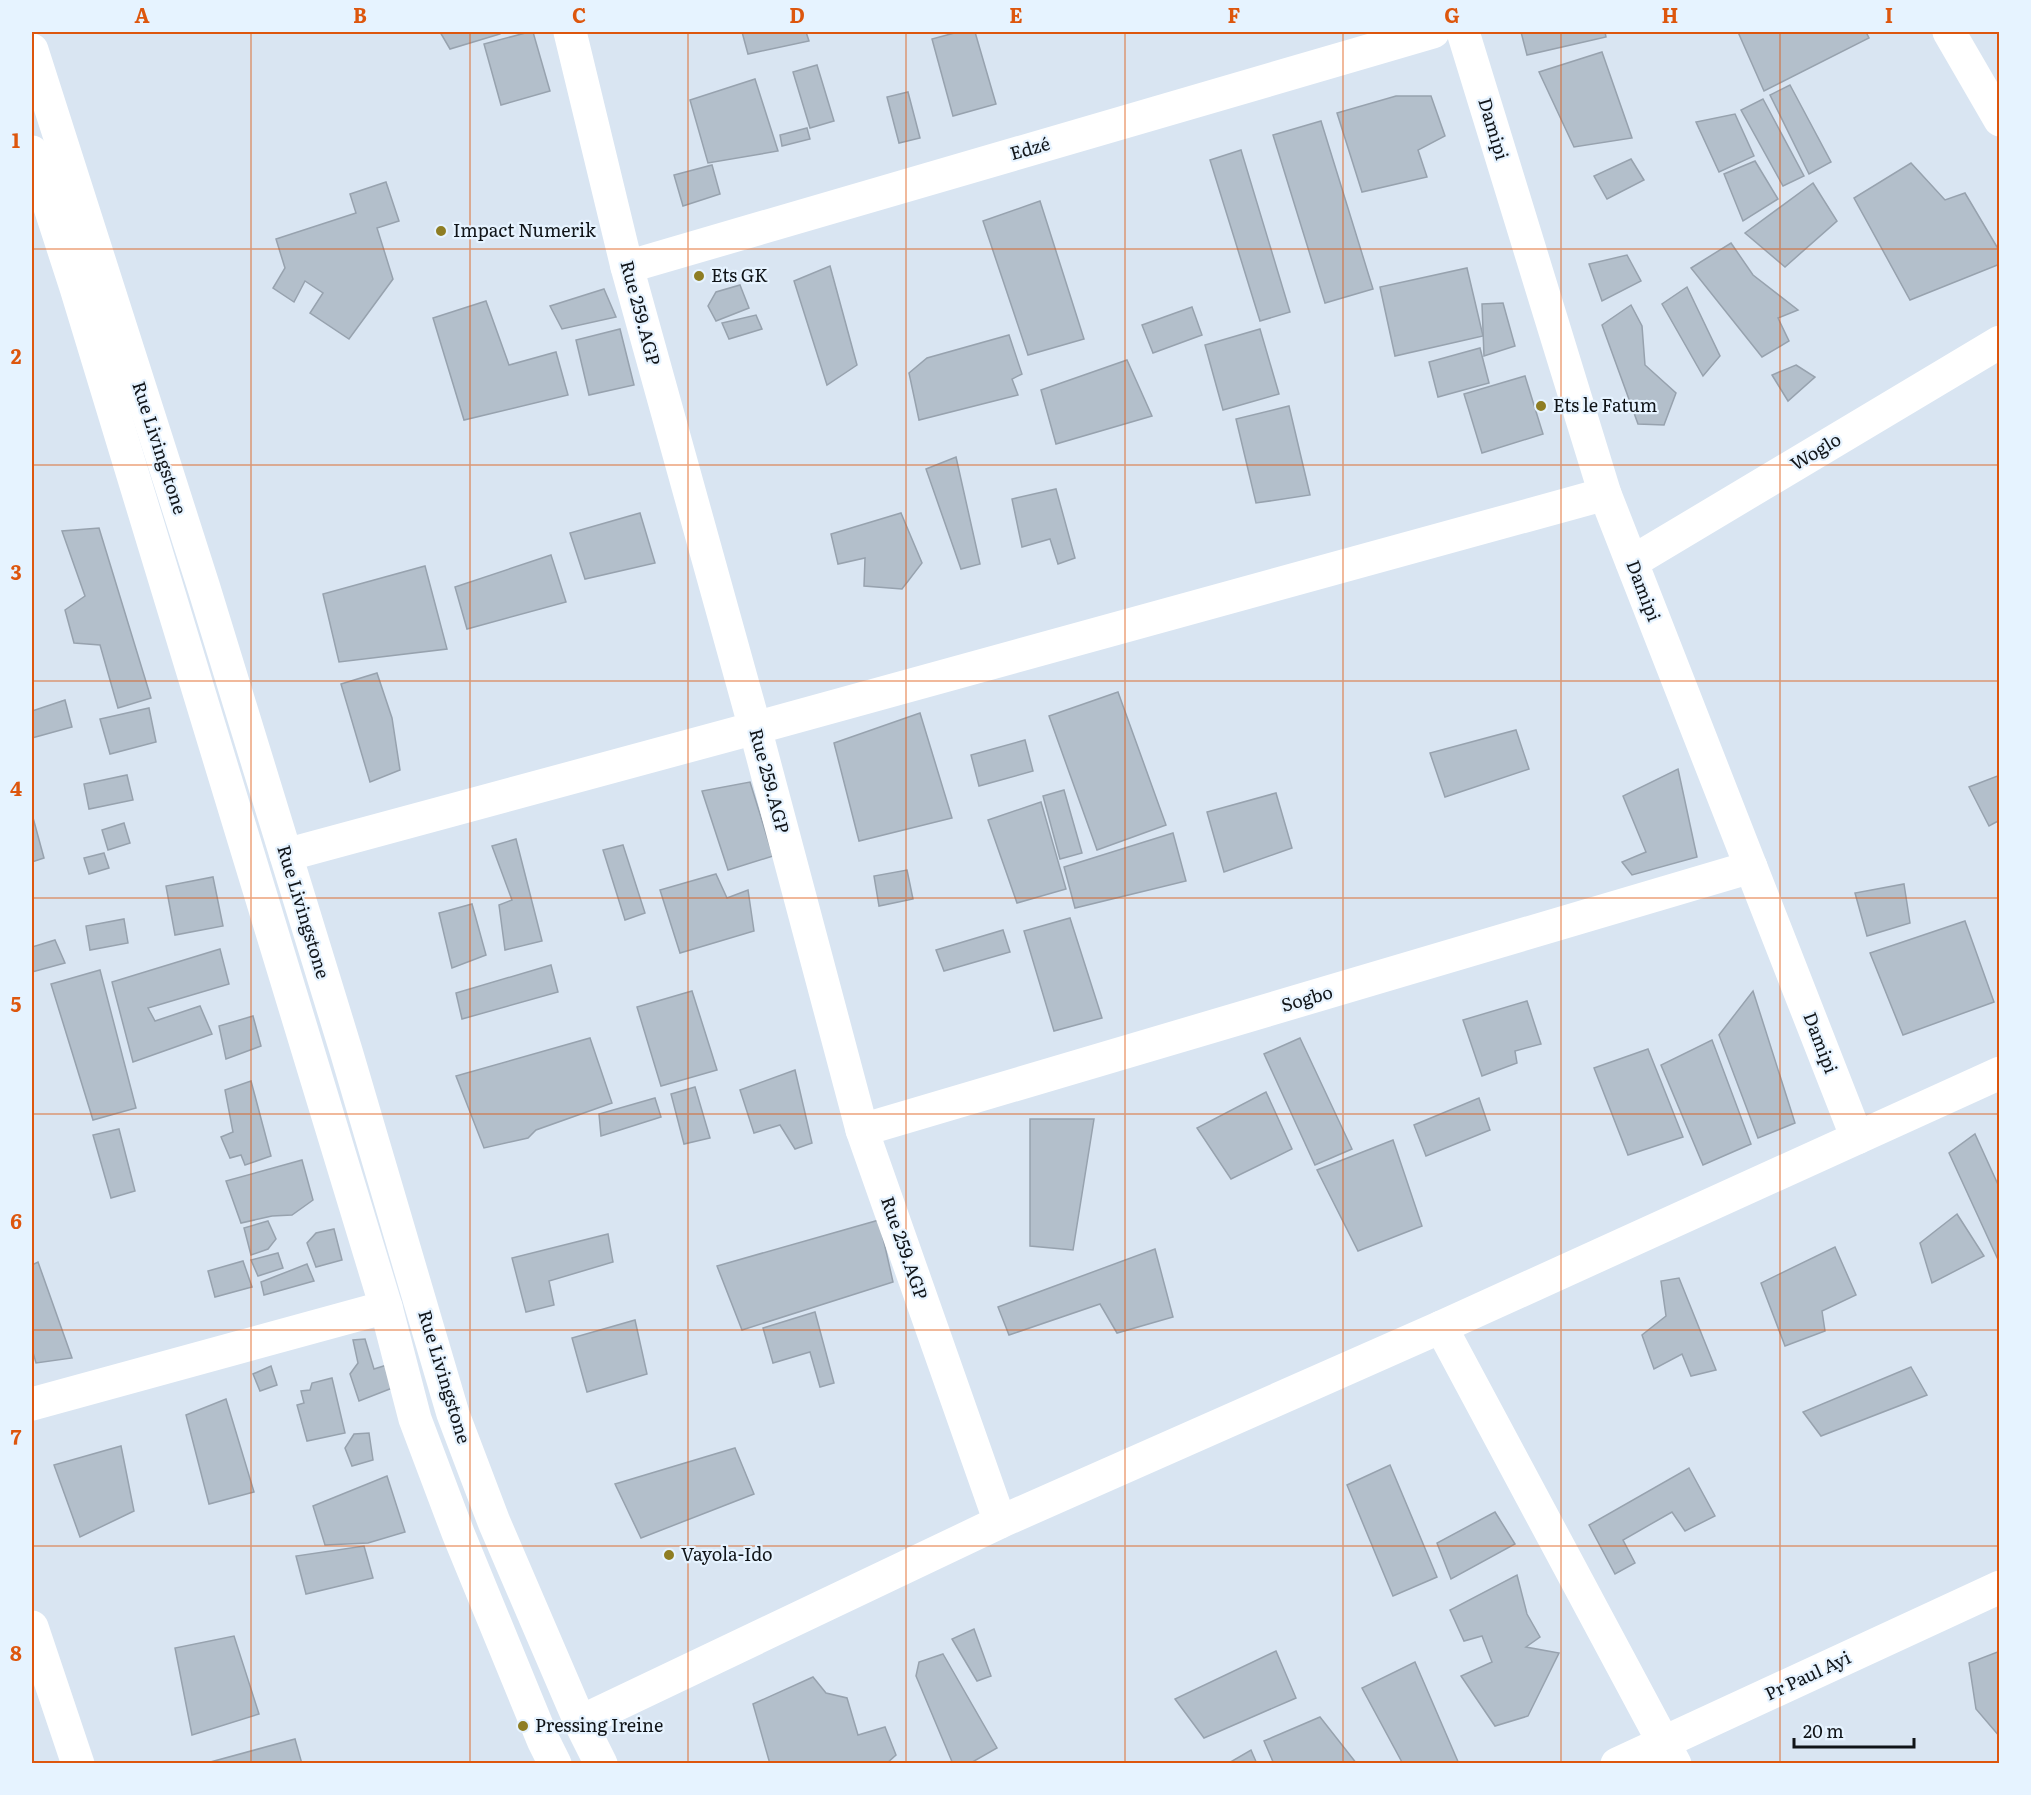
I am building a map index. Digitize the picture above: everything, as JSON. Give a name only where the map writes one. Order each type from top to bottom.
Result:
[{"type":"street","name":"Rue 259.AGP","points":[[570,32],[627,267],[755,728],[862,1130],[1000,1522]]},
{"type":"street","name":"Edzé","points":[[627,267],[1433,32]]},
{"type":"street","name":"Damipi","points":[[1463,32],[1605,494],[1857,1138]]},
{"type":"street","points":[[1949,32],[2000,120]]},
{"type":"street","name":"Rue Livingstone","points":[[32,50],[204,588],[453,1414],[494,1522],[580,1722],[601,1764]]},
{"type":"street","name":"Rue Livingstone","points":[[32,152],[76,288],[386,1307],[415,1419],[458,1533],[555,1764]]},
{"type":"street","name":"Woglo","points":[[1632,562],[2000,342]]},
{"type":"street","points":[[251,864],[1605,494]]},
{"type":"street","name":"Sogbo","points":[[862,1130],[1751,867]]},
{"type":"street","points":[[580,1722],[1000,1522],[1441,1327],[2000,1073]]},
{"type":"street","points":[[32,1404],[419,1298]]},
{"type":"street","points":[[1441,1327],[1669,1753]]},
{"type":"street","name":"Pr Paul Ayi","points":[[1617,1764],[1669,1753],[2000,1587]]},
{"type":"street","points":[[32,1627],[78,1764]]},
{"type":"building","points":[[440,32],[500,32],[500,34],[450,49]]},
{"type":"building","points":[[533,32],[550,91],[501,105],[484,44]]},
{"type":"building","points":[[742,32],[806,32],[809,41],[748,54]]},
{"type":"building","points":[[958,32],[975,32],[996,104],[953,116],[932,39]]},
{"type":"building","points":[[1521,32],[1605,32],[1606,37],[1527,55]]},
{"type":"building","points":[[1738,32],[1866,32],[1869,38],[1764,91]]},
{"type":"building","points":[[1602,52],[1632,138],[1574,147],[1539,72]]},
{"type":"building","points":[[817,65],[834,121],[810,128],[793,72]]},
{"type":"building","points":[[755,79],[778,151],[708,163],[690,100]]},
{"type":"building","points":[[1790,85],[1831,162],[1809,174],[1770,95]]},
{"type":"building","points":[[908,92],[920,138],[899,143],[887,97]]},
{"type":"building","points":[[1396,96],[1431,96],[1445,136],[1418,150],[1427,177],[1362,192],[1337,113]]},
{"type":"building","points":[[1763,99],[1804,176],[1783,186],[1741,110]]},
{"type":"building","points":[[1735,114],[1754,156],[1719,172],[1696,122]]},
{"type":"building","points":[[1321,121],[1373,289],[1325,303],[1273,135]]},
{"type":"building","points":[[807,128],[810,139],[782,146],[780,135]]},
{"type":"building","points":[[1241,150],[1290,312],[1260,321],[1210,160]]},
{"type":"building","points":[[1631,159],[1644,180],[1607,199],[1594,176]]},
{"type":"building","points":[[1755,161],[1778,199],[1743,221],[1724,174]]},
{"type":"building","points":[[1911,163],[1945,200],[1965,193],[2000,252],[2000,264],[1910,300],[1854,198]]},
{"type":"building","points":[[712,165],[720,194],[683,206],[674,175]]},
{"type":"building","points":[[386,182],[399,221],[377,228],[393,279],[349,339],[310,313],[323,293],[305,281],[294,302],[273,288],[285,268],[276,239],[356,213],[350,194]]},
{"type":"building","points":[[1813,183],[1837,221],[1785,267],[1745,233]]},
{"type":"building","points":[[1040,201],[1084,339],[1028,355],[983,221]]},
{"type":"building","points":[[1731,243],[1753,275],[1798,310],[1778,318],[1789,341],[1762,357],[1691,268]]},
{"type":"building","points":[[1627,255],[1641,281],[1602,301],[1589,264]]},
{"type":"building","points":[[830,266],[857,365],[827,385],[794,281]]},
{"type":"building","points":[[1467,268],[1483,336],[1395,356],[1380,287]]},
{"type":"building","points":[[740,285],[749,308],[716,321],[708,306],[716,292]]},
{"type":"building","points":[[1687,287],[1720,356],[1703,376],[1662,304]]},
{"type":"building","points":[[604,289],[616,317],[562,329],[550,306]]},
{"type":"building","points":[[486,301],[509,365],[556,352],[568,395],[464,420],[433,318]]},
{"type":"building","points":[[1503,303],[1515,346],[1484,356],[1482,304]]},
{"type":"building","points":[[1631,305],[1642,326],[1645,365],[1676,393],[1664,425],[1638,424],[1602,325]]},
{"type":"building","points":[[1192,307],[1202,335],[1153,353],[1142,325]]},
{"type":"building","points":[[756,315],[762,329],[729,339],[722,323]]},
{"type":"building","points":[[620,329],[634,385],[589,395],[576,340]]},
{"type":"building","points":[[1260,329],[1279,394],[1223,410],[1205,345]]},
{"type":"building","points":[[1009,335],[1022,374],[1012,379],[1018,395],[919,420],[909,373],[927,358]]},
{"type":"building","points":[[1480,348],[1489,383],[1438,397],[1429,362]]},
{"type":"building","points":[[1127,360],[1152,416],[1056,444],[1041,390]]},
{"type":"building","points":[[1796,365],[1815,377],[1788,401],[1772,375]]},
{"type":"building","points":[[1525,376],[1543,434],[1482,453],[1464,394]]},
{"type":"building","points":[[1289,406],[1310,495],[1256,503],[1236,419]]},
{"type":"building","points":[[956,457],[980,564],[961,569],[926,469]]},
{"type":"building","points":[[1056,489],[1075,558],[1058,564],[1050,539],[1022,547],[1012,499]]},
{"type":"building","points":[[640,513],[655,563],[585,579],[570,533]]},
{"type":"building","points":[[901,513],[922,563],[902,589],[864,586],[865,558],[838,564],[831,534]]},
{"type":"building","points":[[99,528],[151,698],[118,708],[100,645],[74,643],[65,610],[85,596],[62,531]]},
{"type":"building","points":[[551,555],[566,602],[467,629],[455,587]]},
{"type":"building","points":[[425,566],[447,649],[339,662],[323,594]]},
{"type":"building","points":[[377,673],[392,718],[400,770],[370,782],[341,684]]},
{"type":"building","points":[[1118,692],[1166,825],[1097,850],[1049,716]]},
{"type":"building","points":[[65,700],[72,727],[32,738],[32,711]]},
{"type":"building","points":[[149,708],[156,742],[110,754],[100,719]]},
{"type":"building","points":[[920,713],[952,818],[859,841],[834,743]]},
{"type":"building","points":[[1516,730],[1529,769],[1445,797],[1430,753]]},
{"type":"building","points":[[1025,740],[1033,771],[979,786],[971,755]]},
{"type":"building","points":[[1678,769],[1697,857],[1632,875],[1622,862],[1646,852],[1623,796]]},
{"type":"building","points":[[127,775],[133,800],[89,809],[84,784]]},
{"type":"building","points":[[2000,775],[2000,820],[1989,826],[1969,787]]},
{"type":"building","points":[[750,782],[773,856],[728,870],[702,791]]},
{"type":"building","points":[[1064,790],[1082,853],[1060,859],[1043,796]]},
{"type":"building","points":[[1276,793],[1292,848],[1224,872],[1207,812]]},
{"type":"building","points":[[1041,802],[1066,889],[1017,903],[988,820]]},
{"type":"building","points":[[32,814],[44,858],[32,862]]},
{"type":"building","points":[[124,823],[130,843],[108,850],[102,830]]},
{"type":"building","points":[[1173,833],[1186,881],[1075,908],[1064,867]]},
{"type":"building","points":[[516,839],[542,941],[505,950],[499,905],[512,900],[492,846]]},
{"type":"building","points":[[623,845],[645,913],[625,920],[603,850]]},
{"type":"building","points":[[104,853],[109,868],[89,874],[84,858]]},
{"type":"building","points":[[907,870],[913,899],[879,906],[874,876]]},
{"type":"building","points":[[716,874],[727,898],[748,890],[754,931],[680,953],[660,890]]},
{"type":"building","points":[[213,877],[223,926],[175,935],[166,886]]},
{"type":"building","points":[[1904,884],[1910,923],[1867,936],[1855,893]]},
{"type":"building","points":[[472,904],[486,955],[452,968],[439,913]]},
{"type":"building","points":[[1070,918],[1102,1018],[1054,1031],[1024,931]]},
{"type":"building","points":[[124,919],[128,943],[90,950],[86,926]]},
{"type":"building","points":[[1965,921],[1994,1002],[1903,1035],[1870,953]]},
{"type":"building","points":[[1003,930],[1010,952],[944,971],[936,950]]},
{"type":"building","points":[[55,940],[65,963],[32,972],[32,947]]},
{"type":"building","points":[[220,949],[229,984],[148,1008],[155,1021],[200,1006],[212,1034],[133,1062],[112,982]]},
{"type":"building","points":[[551,965],[558,992],[462,1019],[456,993]]},
{"type":"building","points":[[100,970],[136,1108],[93,1120],[51,984]]},
{"type":"building","points":[[692,991],[717,1070],[661,1086],[637,1007]]},
{"type":"building","points":[[1753,991],[1795,1123],[1758,1138],[1719,1035]]},
{"type":"building","points":[[1527,1001],[1541,1044],[1515,1051],[1517,1063],[1482,1076],[1463,1020]]},
{"type":"building","points":[[253,1016],[261,1046],[226,1059],[219,1026]]},
{"type":"building","points":[[590,1038],[612,1103],[536,1130],[528,1138],[484,1148],[456,1076]]},
{"type":"building","points":[[1300,1038],[1352,1149],[1315,1165],[1264,1054]]},
{"type":"building","points":[[1712,1040],[1751,1144],[1703,1165],[1661,1065]]},
{"type":"building","points":[[1648,1049],[1683,1137],[1628,1155],[1594,1068]]},
{"type":"building","points":[[795,1070],[812,1143],[795,1149],[780,1125],[754,1133],[740,1090]]},
{"type":"building","points":[[251,1081],[271,1156],[245,1165],[241,1155],[230,1158],[221,1137],[233,1132],[225,1090]]},
{"type":"building","points":[[695,1087],[710,1138],[684,1144],[671,1094]]},
{"type":"building","points":[[1266,1092],[1292,1149],[1231,1179],[1197,1128]]},
{"type":"building","points":[[655,1098],[661,1117],[601,1136],[599,1114]]},
{"type":"building","points":[[1479,1098],[1490,1130],[1426,1156],[1414,1125]]},
{"type":"building","points":[[1030,1119],[1094,1119],[1073,1250],[1030,1246]]},
{"type":"building","points":[[119,1129],[135,1191],[111,1198],[93,1135]]},
{"type":"building","points":[[1975,1134],[2000,1189],[2000,1264],[1949,1153]]},
{"type":"building","points":[[1393,1140],[1422,1226],[1358,1251],[1317,1170]]},
{"type":"building","points":[[302,1160],[313,1200],[292,1215],[272,1216],[241,1223],[226,1181]]},
{"type":"building","points":[[1957,1214],[1984,1256],[1932,1283],[1920,1243]]},
{"type":"building","points":[[879,1220],[893,1282],[742,1330],[717,1266]]},
{"type":"building","points":[[268,1221],[276,1239],[268,1249],[251,1255],[244,1228]]},
{"type":"building","points":[[334,1229],[342,1260],[316,1267],[307,1243],[316,1233]]},
{"type":"building","points":[[608,1234],[613,1262],[549,1281],[554,1305],[526,1312],[512,1258]]},
{"type":"building","points":[[1835,1247],[1856,1295],[1822,1311],[1825,1331],[1785,1346],[1761,1283]]},
{"type":"building","points":[[1155,1249],[1173,1317],[1117,1333],[1100,1304],[1009,1335],[998,1307]]},
{"type":"building","points":[[278,1253],[283,1268],[258,1276],[251,1260]]},
{"type":"building","points":[[243,1261],[252,1287],[215,1297],[208,1271]]},
{"type":"building","points":[[38,1262],[72,1358],[36,1363],[32,1349],[32,1265]]},
{"type":"building","points":[[307,1264],[314,1281],[264,1295],[261,1282]]},
{"type":"building","points":[[1679,1278],[1716,1370],[1691,1376],[1682,1354],[1654,1369],[1642,1335],[1666,1316],[1661,1281]]},
{"type":"building","points":[[815,1312],[834,1383],[820,1387],[810,1352],[773,1363],[763,1328]]},
{"type":"building","points":[[635,1320],[647,1374],[587,1392],[572,1338]]},
{"type":"building","points":[[365,1339],[374,1369],[390,1364],[395,1387],[359,1401],[350,1374],[358,1363],[353,1340]]},
{"type":"building","points":[[271,1366],[277,1385],[260,1391],[253,1374]]},
{"type":"building","points":[[1911,1367],[1927,1395],[1821,1436],[1803,1412]]},
{"type":"building","points":[[332,1378],[345,1433],[307,1441],[297,1405],[304,1403],[301,1391],[310,1390],[312,1383]]},
{"type":"building","points":[[226,1399],[254,1492],[209,1504],[186,1415]]},
{"type":"building","points":[[369,1433],[373,1460],[352,1466],[345,1448],[354,1434]]},
{"type":"building","points":[[121,1446],[134,1511],[80,1537],[54,1465]]},
{"type":"building","points":[[735,1448],[754,1494],[641,1538],[615,1484]]},
{"type":"building","points":[[1390,1465],[1437,1577],[1393,1596],[1347,1485]]},
{"type":"building","points":[[1689,1468],[1715,1516],[1685,1531],[1672,1512],[1623,1540],[1635,1563],[1615,1574],[1589,1525]]},
{"type":"building","points":[[387,1476],[405,1532],[368,1543],[325,1545],[313,1506]]},
{"type":"building","points":[[1495,1512],[1515,1544],[1451,1579],[1437,1543]]},
{"type":"building","points":[[364,1546],[373,1578],[306,1594],[296,1556]]},
{"type":"building","points":[[1517,1575],[1527,1614],[1540,1637],[1526,1647],[1559,1653],[1528,1716],[1495,1726],[1461,1676],[1492,1662],[1482,1636],[1464,1641],[1450,1610]]},
{"type":"building","points":[[974,1629],[991,1676],[977,1681],[952,1639]]},
{"type":"building","points":[[234,1636],[259,1714],[192,1735],[175,1648]]},
{"type":"building","points":[[1276,1651],[1296,1698],[1204,1738],[1175,1699]]},
{"type":"building","points":[[2000,1651],[2000,1737],[1976,1709],[1969,1663]]},
{"type":"building","points":[[943,1654],[997,1748],[969,1764],[953,1764],[916,1676],[919,1662]]},
{"type":"building","points":[[1415,1662],[1459,1764],[1403,1764],[1362,1688]]},
{"type":"building","points":[[813,1677],[826,1693],[847,1698],[858,1735],[885,1727],[896,1755],[886,1764],[770,1764],[753,1704]]},
{"type":"building","points":[[1320,1717],[1357,1764],[1274,1764],[1264,1741]]},
{"type":"building","points":[[295,1739],[302,1764],[203,1764]]},
{"type":"building","points":[[1251,1750],[1257,1764],[1227,1764]]},
{"type":"place","name":"Impact Numerik","points":[[441,231]]},
{"type":"place","name":"Ets GK","points":[[699,276]]},
{"type":"place","name":"Ets le Fatum","points":[[1541,406]]},
{"type":"place","name":"Vayola-Ido","points":[[669,1555]]},
{"type":"place","name":"Pressing Ireine","points":[[523,1726]]}]
